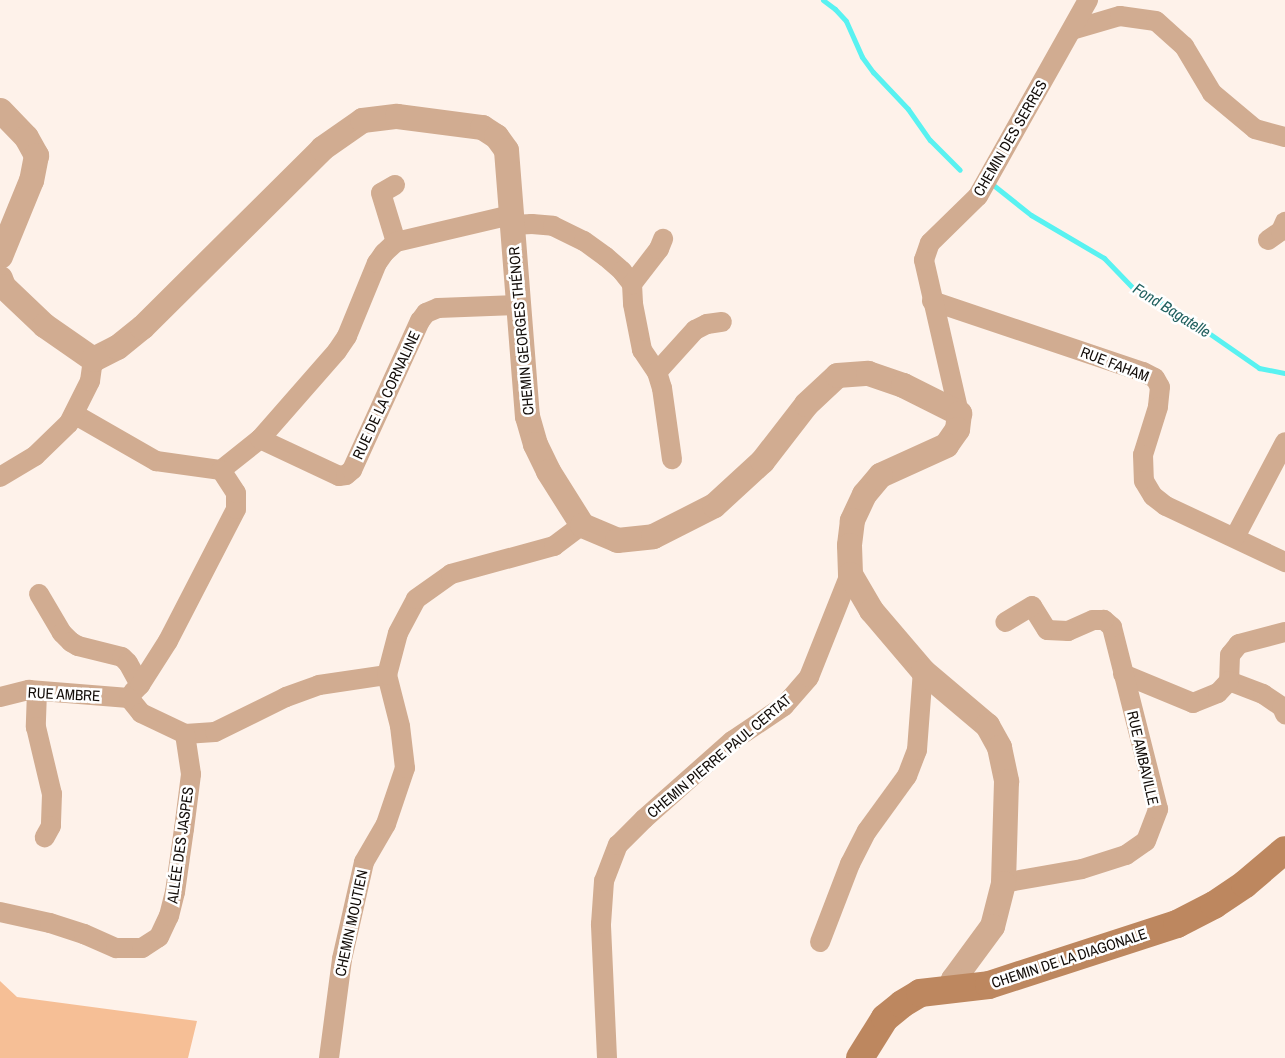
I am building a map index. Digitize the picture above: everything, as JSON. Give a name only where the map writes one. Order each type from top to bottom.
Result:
[{"type":"main road","name":"CHEMIN DE LA DIAGONALE","points":[[860,1058],[885,1018],[902,1004],[920,993],[989,985],[1177,924],[1214,905],[1245,884],[1285,850]]},
{"type":"street","name":"CHEMIN DES SERRES","points":[[958,413],[924,260],[930,243],[978,196],[1088,0]]},
{"type":"street","points":[[1072,30],[1120,16],[1156,21],[1184,46],[1212,93],[1255,129],[1285,137]]},
{"type":"street","points":[[0,110],[26,137],[36,155],[31,180],[0,256]]},
{"type":"street","name":"CHEMIN GEORGES THÉNOR","points":[[93,358],[117,347],[142,327],[322,148],[362,120],[396,116],[482,127],[496,136],[506,150],[527,416],[535,444],[548,471],[582,525]]},
{"type":"street","points":[[395,185],[381,193],[396,242]]},
{"type":"street","points":[[74,414],[156,461],[221,470],[260,438],[342,344],[377,263],[384,253],[396,242],[511,220],[554,226],[584,241],[622,271],[632,284],[633,304],[642,350],[657,372],[662,388],[672,459]]},
{"type":"street","points":[[1268,240],[1281,231],[1285,222]]},
{"type":"street","points":[[632,284],[659,249],[663,239]]},
{"type":"street","points":[[0,278],[3,286],[44,325],[93,358],[90,381],[69,423],[35,456],[1,478]]},
{"type":"street","name":"RUE FAHAM","points":[[932,300],[1143,372],[1155,378],[1160,387],[1158,407],[1143,455],[1144,481],[1153,496],[1166,506],[1285,562]]},
{"type":"street","name":"RUE DE LA CORNALINE","points":[[260,438],[339,476],[346,475],[352,470],[420,321],[426,313],[438,308],[518,305]]},
{"type":"street","points":[[657,372],[695,330],[707,324],[722,322]]},
{"type":"street","points":[[582,525],[617,540],[652,536],[714,505],[762,461],[806,404],[837,375],[868,373],[903,385],[958,413],[957,429],[946,445],[880,475],[864,494],[852,520],[849,545],[850,574],[870,610],[923,672],[988,725],[999,747],[1006,781],[1003,882],[992,926],[953,979],[951,988]]},
{"type":"street","points":[[1235,537],[1285,442]]},
{"type":"street","points":[[134,691],[168,642],[236,509],[236,493],[221,470]]},
{"type":"street","name":"CHEMIN MOUTIEN","points":[[329,1058],[342,958],[364,862],[386,824],[405,768],[400,726],[387,675],[398,633],[416,599],[452,574],[554,546],[582,525]]},
{"type":"street","name":"CHEMIN PIERRE PAUL CERTAT","points":[[607,1058],[601,924],[604,882],[618,845],[644,819],[732,741],[784,706],[809,677],[850,574]]},
{"type":"street","points":[[39,594],[62,633],[70,642],[78,646],[122,657],[128,663],[141,713],[185,734],[214,732],[286,697],[319,685],[387,675]]},
{"type":"street","name":"RUE AMBAVILLE","points":[[1003,882],[1082,869],[1126,855],[1146,841],[1158,809],[1112,627],[1104,620],[1093,620],[1068,631],[1047,630],[1032,606],[1006,622]]},
{"type":"street","points":[[1123,674],[1193,703],[1218,693],[1229,681],[1230,655],[1239,644],[1285,632]]},
{"type":"street","points":[[820,942],[850,864],[867,831],[907,776],[917,750],[923,672]]},
{"type":"street","points":[[1229,681],[1263,694],[1282,707],[1285,714]]},
{"type":"street","name":"RUE AMBRE","points":[[0,697],[29,690],[134,691]]},
{"type":"street","points":[[37,691],[36,727],[52,794],[51,826],[45,837]]},
{"type":"street","name":"ALLÉE DES JASPES","points":[[0,912],[50,923],[84,934],[116,948],[142,948],[159,937],[169,916],[175,892],[184,828],[190,774],[185,734]]},
{"type":"shaded area","points":[[0,981],[17,997],[197,1021],[188,1058],[0,1058]]},
{"type":"waterway","name":"Fond Bagatelle","points":[[823,0],[846,21],[862,57],[873,72],[908,109],[930,140],[960,170]]},
{"type":"waterway","name":"Fond Bagatelle","points":[[992,184],[1031,215],[1104,258],[1133,288],[1177,311],[1259,368],[1285,373]]}]
